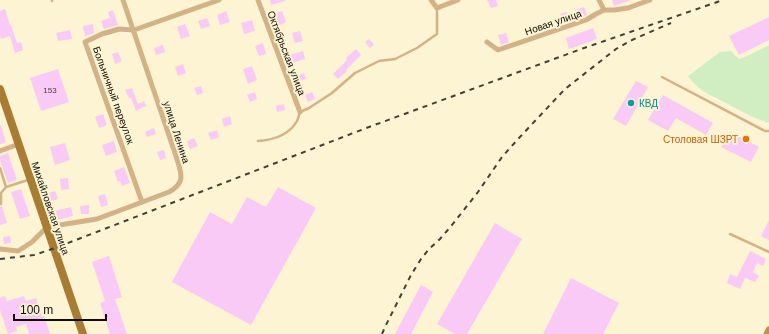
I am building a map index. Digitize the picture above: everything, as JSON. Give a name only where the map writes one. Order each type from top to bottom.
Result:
[{"type":"main road","name":"Михайловская улица","points":[[0,89],[83,334]]},
{"type":"main road","points":[[767,334],[769,330]]},
{"type":"street","name":"улица Ленина","points":[[47,227],[96,219],[169,192],[176,188],[180,182],[181,175],[177,158],[123,0]]},
{"type":"street","points":[[134,30],[220,0]]},
{"type":"street","name":"Октябрьская улица","points":[[258,0],[300,112]]},
{"type":"street","points":[[431,0],[437,8],[458,0]]},
{"type":"street","points":[[599,0],[604,10]]},
{"type":"street","name":"Новая улица","points":[[487,42],[498,50],[586,20],[604,10],[628,8],[650,0]]},
{"type":"street","name":"Больничный переулок","points":[[134,30],[119,29],[102,34],[85,42],[142,202]]},
{"type":"street","points":[[0,151],[19,144]]},
{"type":"street","points":[[0,249],[18,251],[32,242],[47,227]]},
{"type":"lane","points":[[258,141],[269,140],[287,132],[297,121],[300,112],[332,93],[355,73],[379,61],[395,59],[417,48],[437,34],[437,8]]},
{"type":"lane","points":[[662,77],[769,134]]},
{"type":"lane","points":[[0,168],[6,187]]},
{"type":"lane","points":[[0,204],[2,204],[1,193],[6,187],[31,179]]},
{"type":"lane","points":[[730,234],[769,252]]},
{"type":"green space","points":[[769,45],[769,123],[747,114],[705,92],[696,86],[688,76],[720,52],[731,51],[739,59]]},
{"type":"building","points":[[270,0],[285,0],[285,1],[271,5]]},
{"type":"building","points":[[487,0],[496,0],[498,6],[491,8]]},
{"type":"building","points":[[612,0],[629,0],[629,1],[614,6]]},
{"type":"building","points":[[584,7],[587,15],[578,18],[575,10]]},
{"type":"building","points":[[5,9],[17,43],[21,42],[23,50],[15,53],[10,36],[1,39],[0,36],[0,11]]},
{"type":"building","points":[[113,10],[118,25],[104,29],[101,21],[110,18],[108,12]]},
{"type":"building","points":[[226,11],[230,22],[220,25],[217,15]]},
{"type":"building","points":[[282,11],[286,22],[278,26],[274,14]]},
{"type":"building","points":[[567,12],[569,19],[562,21],[560,14]]},
{"type":"building","points":[[769,17],[769,40],[739,55],[729,36]]},
{"type":"building","points":[[207,18],[210,26],[201,29],[198,21]]},
{"type":"building","points":[[252,20],[255,31],[244,34],[241,23]]},
{"type":"building","points":[[544,22],[547,29],[540,32],[537,24]]},
{"type":"building","points":[[93,24],[94,33],[85,36],[83,26]]},
{"type":"building","points":[[185,24],[190,36],[181,39],[177,27]]},
{"type":"building","points":[[593,28],[597,39],[569,49],[566,38]]},
{"type":"building","points":[[70,30],[72,39],[58,41],[56,33]]},
{"type":"building","points":[[300,31],[303,41],[295,43],[292,33]]},
{"type":"building","points":[[506,33],[509,42],[501,45],[498,35]]},
{"type":"building","points":[[369,39],[374,45],[370,48],[365,42]]},
{"type":"building","points":[[263,43],[266,54],[259,56],[255,46]]},
{"type":"building","points":[[163,45],[165,52],[156,55],[154,48]]},
{"type":"building","points":[[356,49],[361,55],[338,79],[333,74],[347,60],[346,58]]},
{"type":"building","points":[[303,51],[305,59],[292,63],[289,55]]},
{"type":"building","points":[[118,52],[122,61],[115,64],[112,54]]},
{"type":"building","points":[[183,64],[186,73],[178,76],[175,67]]},
{"type":"building","points":[[252,66],[257,80],[248,84],[243,69]]},
{"type":"building","points":[[58,69],[69,102],[41,111],[30,78]]},
{"type":"building","points":[[304,73],[306,79],[299,81],[297,76]]},
{"type":"building","name":"КВД","points":[[636,81],[648,87],[626,126],[613,119]]},
{"type":"building","points":[[201,86],[203,93],[197,95],[194,88]]},
{"type":"building","points":[[132,88],[138,104],[144,101],[146,106],[136,111],[131,98],[129,98],[125,90]]},
{"type":"building","points":[[255,92],[257,99],[250,102],[247,95]]},
{"type":"building","points":[[312,92],[315,99],[308,102],[305,95]]},
{"type":"building","points":[[663,95],[713,123],[706,135],[676,118],[668,131],[648,120]]},
{"type":"building","points":[[284,104],[285,110],[277,112],[276,106]]},
{"type":"building","points":[[103,114],[107,125],[99,128],[95,117]]},
{"type":"building","points":[[230,116],[232,124],[224,127],[222,119]]},
{"type":"building","points":[[1,125],[6,142],[0,144],[0,126]]},
{"type":"building","points":[[154,128],[156,134],[147,137],[145,132]]},
{"type":"building","points":[[217,130],[219,137],[211,140],[208,133]]},
{"type":"building","points":[[730,132],[759,147],[751,162],[721,147]]},
{"type":"building","points":[[194,138],[198,146],[190,149],[187,141]]},
{"type":"building","points":[[114,141],[117,152],[106,156],[102,145]]},
{"type":"building","points":[[65,143],[70,160],[55,165],[50,147]]},
{"type":"building","points":[[164,150],[166,158],[160,160],[157,152]]},
{"type":"building","points":[[8,153],[17,180],[8,183],[0,156]]},
{"type":"building","points":[[124,167],[130,183],[122,186],[120,181],[118,182],[114,171]]},
{"type":"building","points":[[68,178],[69,189],[61,190],[60,179]]},
{"type":"building","points":[[278,187],[316,208],[251,325],[172,282],[210,212],[232,224],[247,197],[266,207]]},
{"type":"building","points":[[21,189],[30,216],[20,219],[11,192]]},
{"type":"building","points":[[55,191],[58,199],[51,201],[48,193]]},
{"type":"building","points":[[105,194],[108,205],[101,207],[98,196]]},
{"type":"building","points":[[89,205],[89,214],[81,214],[80,206]]},
{"type":"building","points":[[2,206],[7,223],[0,225],[0,207]]},
{"type":"building","points":[[71,207],[73,216],[57,220],[55,211]]},
{"type":"building","points":[[769,220],[769,240],[761,236]]},
{"type":"building","points":[[495,223],[522,239],[467,334],[455,334],[437,324]]},
{"type":"building","points":[[10,236],[11,243],[4,244],[3,237]]},
{"type":"building","points":[[750,251],[766,259],[763,266],[757,263],[753,272],[759,276],[755,282],[745,278],[740,289],[727,283],[730,274],[737,277]]},
{"type":"building","points":[[109,256],[122,297],[115,299],[127,334],[110,334],[100,303],[105,301],[92,262]]},
{"type":"building","points":[[571,278],[619,303],[603,334],[543,334]]},
{"type":"building","points":[[421,285],[433,292],[411,334],[395,334]]},
{"type":"building","points":[[5,296],[7,301],[24,296],[26,301],[36,298],[42,317],[44,316],[50,334],[29,334],[26,324],[16,327],[17,331],[8,334],[0,310],[0,298]]},
{"type":"railway","points":[[0,259],[34,255],[55,248],[369,127],[584,48],[723,0]]},
{"type":"railway","points":[[382,334],[411,275],[421,259],[452,225],[478,192],[502,157],[519,138],[565,89],[616,49],[632,40],[671,23]]},
{"type":"place","name":"КВД","points":[[631,103]]},
{"type":"place","name":"Столовая ШЗРТ","points":[[746,139]]}]
